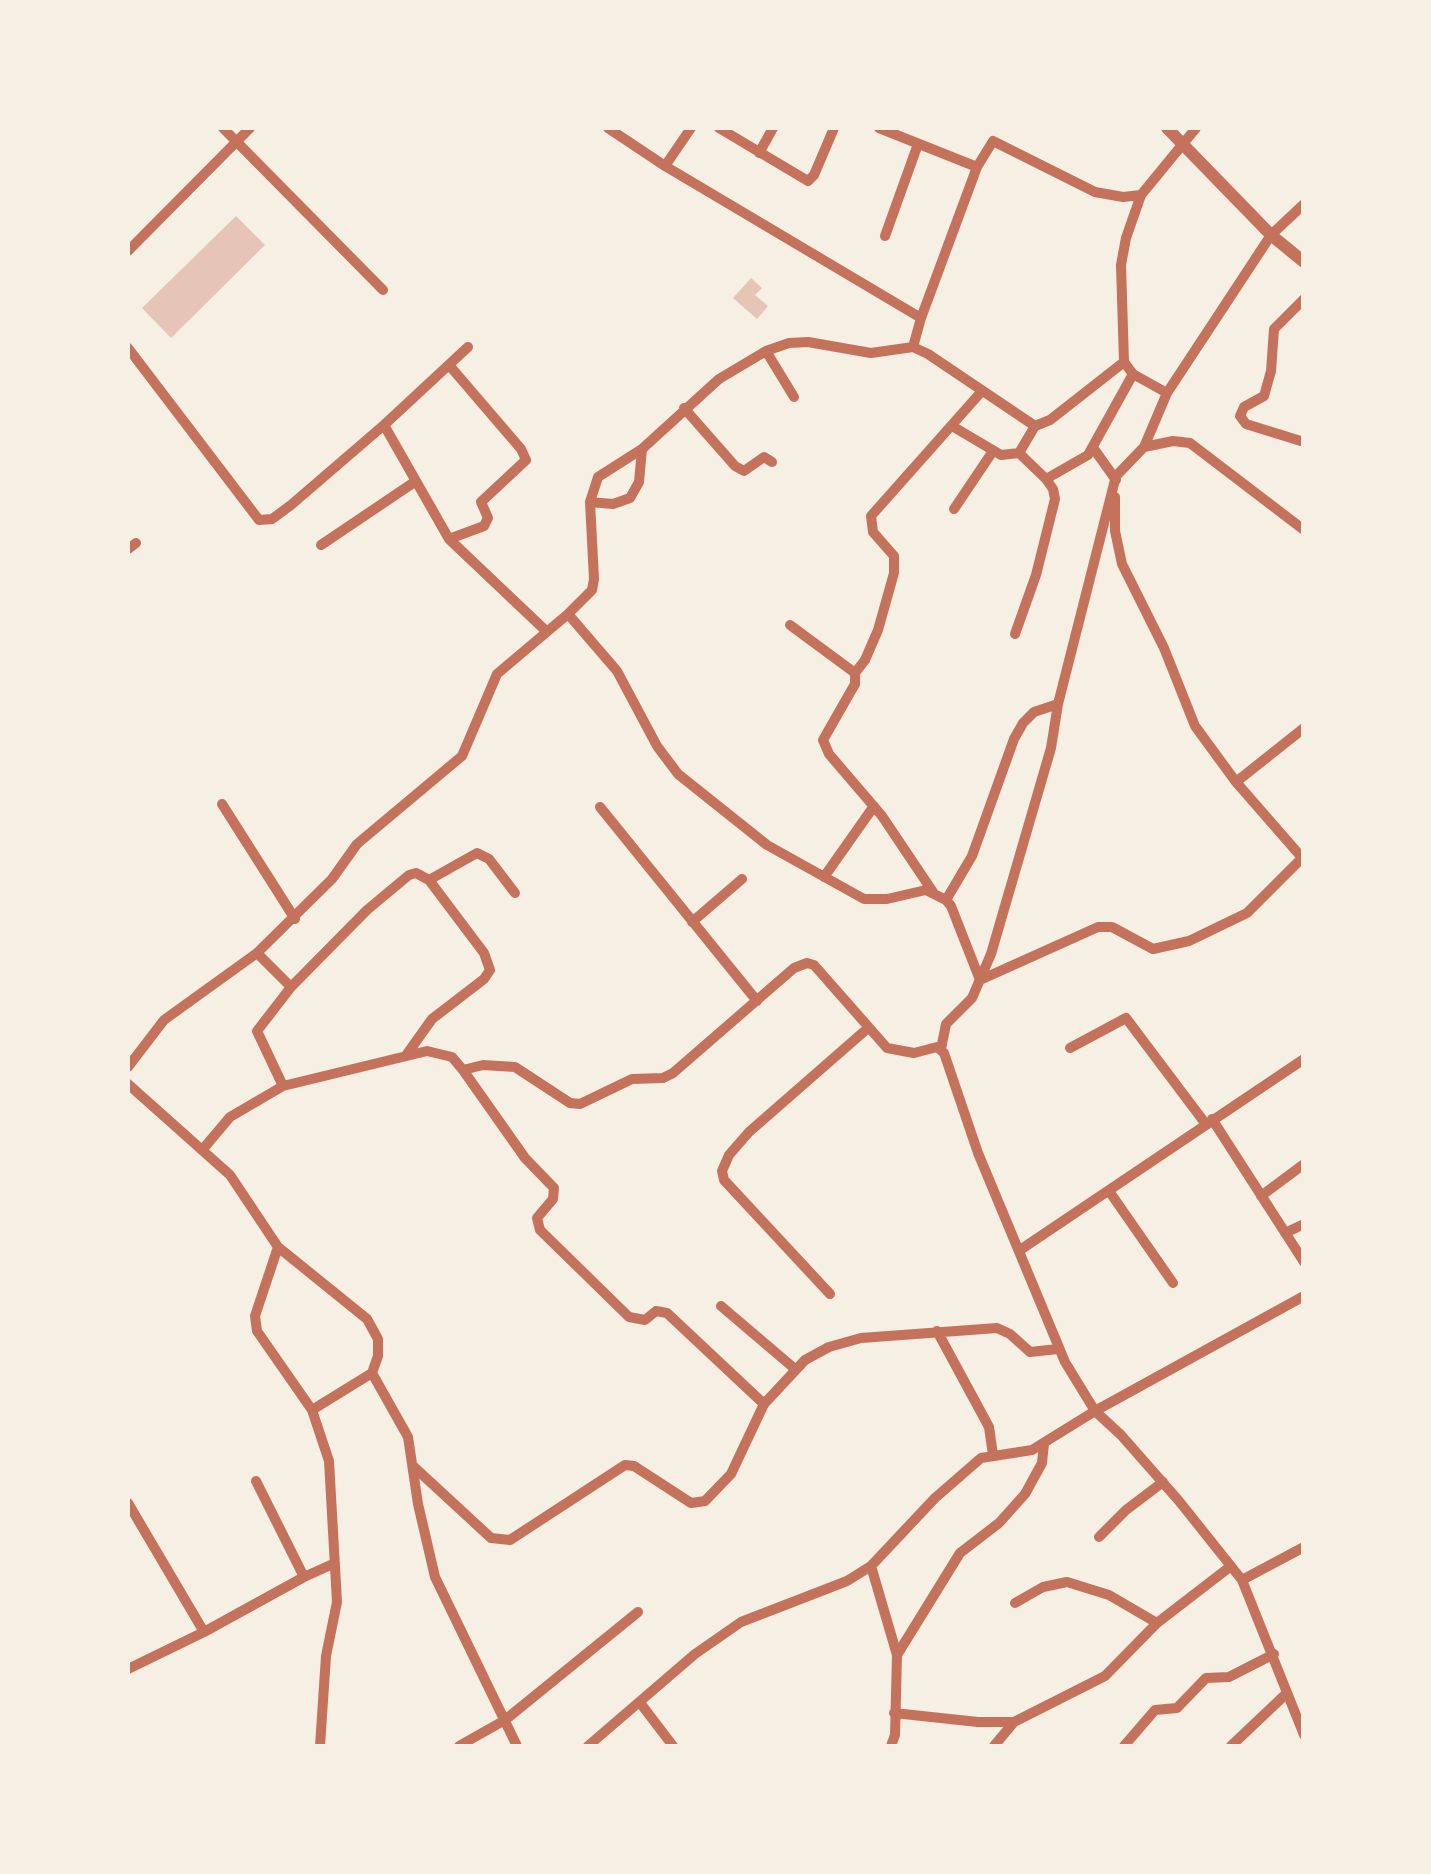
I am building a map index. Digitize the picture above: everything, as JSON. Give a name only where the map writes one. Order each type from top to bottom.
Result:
[{"type":"street","points":[[223,128],[383,290]]},
{"type":"street","points":[[128,251],[250,128]]},
{"type":"street","points":[[608,128],[921,318]]},
{"type":"street","points":[[666,166],[691,128]]},
{"type":"street","points":[[719,128],[808,182],[834,128]]},
{"type":"street","points":[[759,153],[773,128]]},
{"type":"street","points":[[879,128],[895,131],[977,167]]},
{"type":"street","points":[[913,347],[977,167],[997,128]]},
{"type":"street","points":[[1167,128],[1272,236],[1304,262]]},
{"type":"street","points":[[1167,393],[1134,374],[1124,362],[1121,265],[1141,195],[1196,128]]},
{"type":"street","points":[[993,141],[1095,192],[1123,197],[1141,195]]},
{"type":"street","points":[[886,236],[918,144]]},
{"type":"street","points":[[1304,204],[1272,236],[1167,393],[1144,446],[1116,476],[1038,795],[980,980],[972,998],[946,1024],[941,1049],[978,1153],[1058,1349],[1095,1411],[1162,1482],[1242,1580],[1304,1735]]},
{"type":"street","points":[[1304,299],[1274,329],[1271,370],[1264,396],[1244,408],[1240,416],[1246,424],[1304,442]]},
{"type":"street","points":[[128,1068],[164,1020],[257,954],[332,879],[357,844],[462,756],[497,674],[586,598],[594,579],[590,502],[598,477],[642,449],[684,408],[734,368],[789,343],[808,342],[882,354],[913,347],[1035,426]]},
{"type":"street","points":[[128,348],[259,520],[272,519],[290,505],[468,347]]},
{"type":"street","points":[[766,351],[794,397]]},
{"type":"street","points":[[1019,453],[1035,426],[1050,420],[1124,362]]},
{"type":"street","points":[[448,365],[521,449],[526,460],[480,502],[488,518],[484,526],[449,539]]},
{"type":"street","points":[[1046,479],[1094,449],[1134,374]]},
{"type":"street","points":[[980,980],[951,906],[933,892],[874,806],[829,754],[824,740],[855,684],[855,673],[878,630],[894,573],[894,556],[873,532],[871,516],[982,391]]},
{"type":"street","points":[[684,408],[735,466],[744,471],[764,457],[772,462]]},
{"type":"street","points":[[384,424],[449,539],[546,632]]},
{"type":"street","points":[[952,426],[993,451],[1005,455],[1019,453]]},
{"type":"street","points":[[1144,446],[1172,441],[1190,444],[1304,530]]},
{"type":"street","points":[[590,502],[614,504],[630,498],[639,482],[642,449]]},
{"type":"street","points":[[980,980],[1098,927],[1112,927],[1152,949],[1189,941],[1228,926],[1248,913],[1303,859],[1236,782],[1194,726],[1164,648],[1128,581],[1114,531],[1116,476],[1094,449]]},
{"type":"street","points":[[954,510],[993,451]]},
{"type":"street","points":[[1014,634],[1036,574],[1054,505],[1053,488],[1019,453]]},
{"type":"street","points":[[321,545],[416,481]]},
{"type":"street","points":[[568,614],[617,671],[657,746],[678,774],[766,845],[872,901],[918,891],[933,892]]},
{"type":"street","points":[[790,625],[855,673]]},
{"type":"street","points":[[946,900],[972,856],[1014,739],[1034,712],[1058,704]]},
{"type":"street","points":[[1236,782],[1304,728]]},
{"type":"street","points":[[222,804],[295,919]]},
{"type":"street","points":[[824,877],[874,806]]},
{"type":"street","points":[[600,808],[757,1001]]},
{"type":"street","points":[[428,880],[466,858],[481,854],[489,858],[514,893]]},
{"type":"street","points":[[283,1086],[258,1030],[291,987],[396,886],[416,873],[428,880],[484,953],[490,970],[484,979],[432,1019],[407,1054]]},
{"type":"street","points":[[692,922],[742,879]]},
{"type":"street","points":[[257,954],[291,987]]},
{"type":"street","points":[[462,1070],[483,1065],[515,1067],[570,1103],[580,1104],[632,1079],[662,1078],[673,1073],[794,968],[807,962],[821,971],[880,1043],[899,1052],[941,1049]]},
{"type":"street","points":[[1070,1048],[1126,1018],[1209,1121],[1304,1262]]},
{"type":"street","points":[[830,1294],[724,1180],[722,1171],[729,1155],[748,1132],[868,1028]]},
{"type":"street","points":[[203,1149],[230,1117],[283,1086],[407,1054],[441,1052],[452,1057],[524,1158],[554,1188],[553,1199],[538,1218],[540,1230],[629,1317],[645,1320],[656,1311],[668,1313],[764,1404]]},
{"type":"street","points":[[1020,1250],[1303,1061]]},
{"type":"street","points":[[128,1084],[230,1175],[278,1247],[367,1319],[378,1339],[372,1373],[312,1410]]},
{"type":"street","points":[[1261,1196],[1304,1164]]},
{"type":"street","points":[[1110,1191],[1173,1284]]},
{"type":"street","points":[[1285,1234],[1304,1224]]},
{"type":"street","points":[[278,1247],[256,1316],[257,1332],[312,1410],[329,1461],[338,1602],[326,1656],[320,1746]]},
{"type":"street","points":[[588,1746],[695,1654],[742,1622],[846,1581],[871,1566],[971,1466],[993,1455],[1018,1454],[1044,1443],[1304,1296]]},
{"type":"street","points":[[721,1306],[794,1368]]},
{"type":"street","points":[[412,1465],[491,1538],[510,1540],[625,1464],[691,1503],[705,1501],[731,1474],[764,1404],[794,1368],[841,1342],[997,1328],[1030,1352],[1058,1349]]},
{"type":"street","points":[[937,1331],[989,1427],[993,1455]]},
{"type":"street","points":[[372,1373],[408,1437],[435,1577],[517,1746]]},
{"type":"street","points":[[897,1655],[960,1553],[999,1522],[1025,1494],[1042,1462],[1044,1443]]},
{"type":"street","points":[[256,1480],[304,1577]]},
{"type":"street","points":[[1100,1537],[1162,1482]]},
{"type":"street","points":[[128,1503],[204,1632]]},
{"type":"street","points":[[1242,1580],[1304,1547]]},
{"type":"street","points":[[128,1669],[335,1563]]},
{"type":"street","points":[[871,1566],[897,1655],[895,1735],[891,1746]]},
{"type":"street","points":[[994,1746],[1014,1722],[1105,1676],[1158,1623],[1231,1566]]},
{"type":"street","points":[[1015,1604],[1043,1587],[1067,1582],[1109,1595],[1158,1623]]},
{"type":"street","points":[[458,1746],[505,1720],[638,1612]]},
{"type":"street","points":[[1124,1746],[1155,1710],[1177,1708],[1206,1678],[1229,1676],[1274,1654]]},
{"type":"street","points":[[1231,1746],[1287,1693]]},
{"type":"street","points":[[641,1704],[673,1746]]},
{"type":"street","points":[[894,1713],[1014,1722]]},
{"type":"building","points":[[236,216],[265,245],[171,338],[142,308]]},
{"type":"building","points":[[751,278],[762,288],[755,295],[768,306],[757,319],[733,298]]}]
